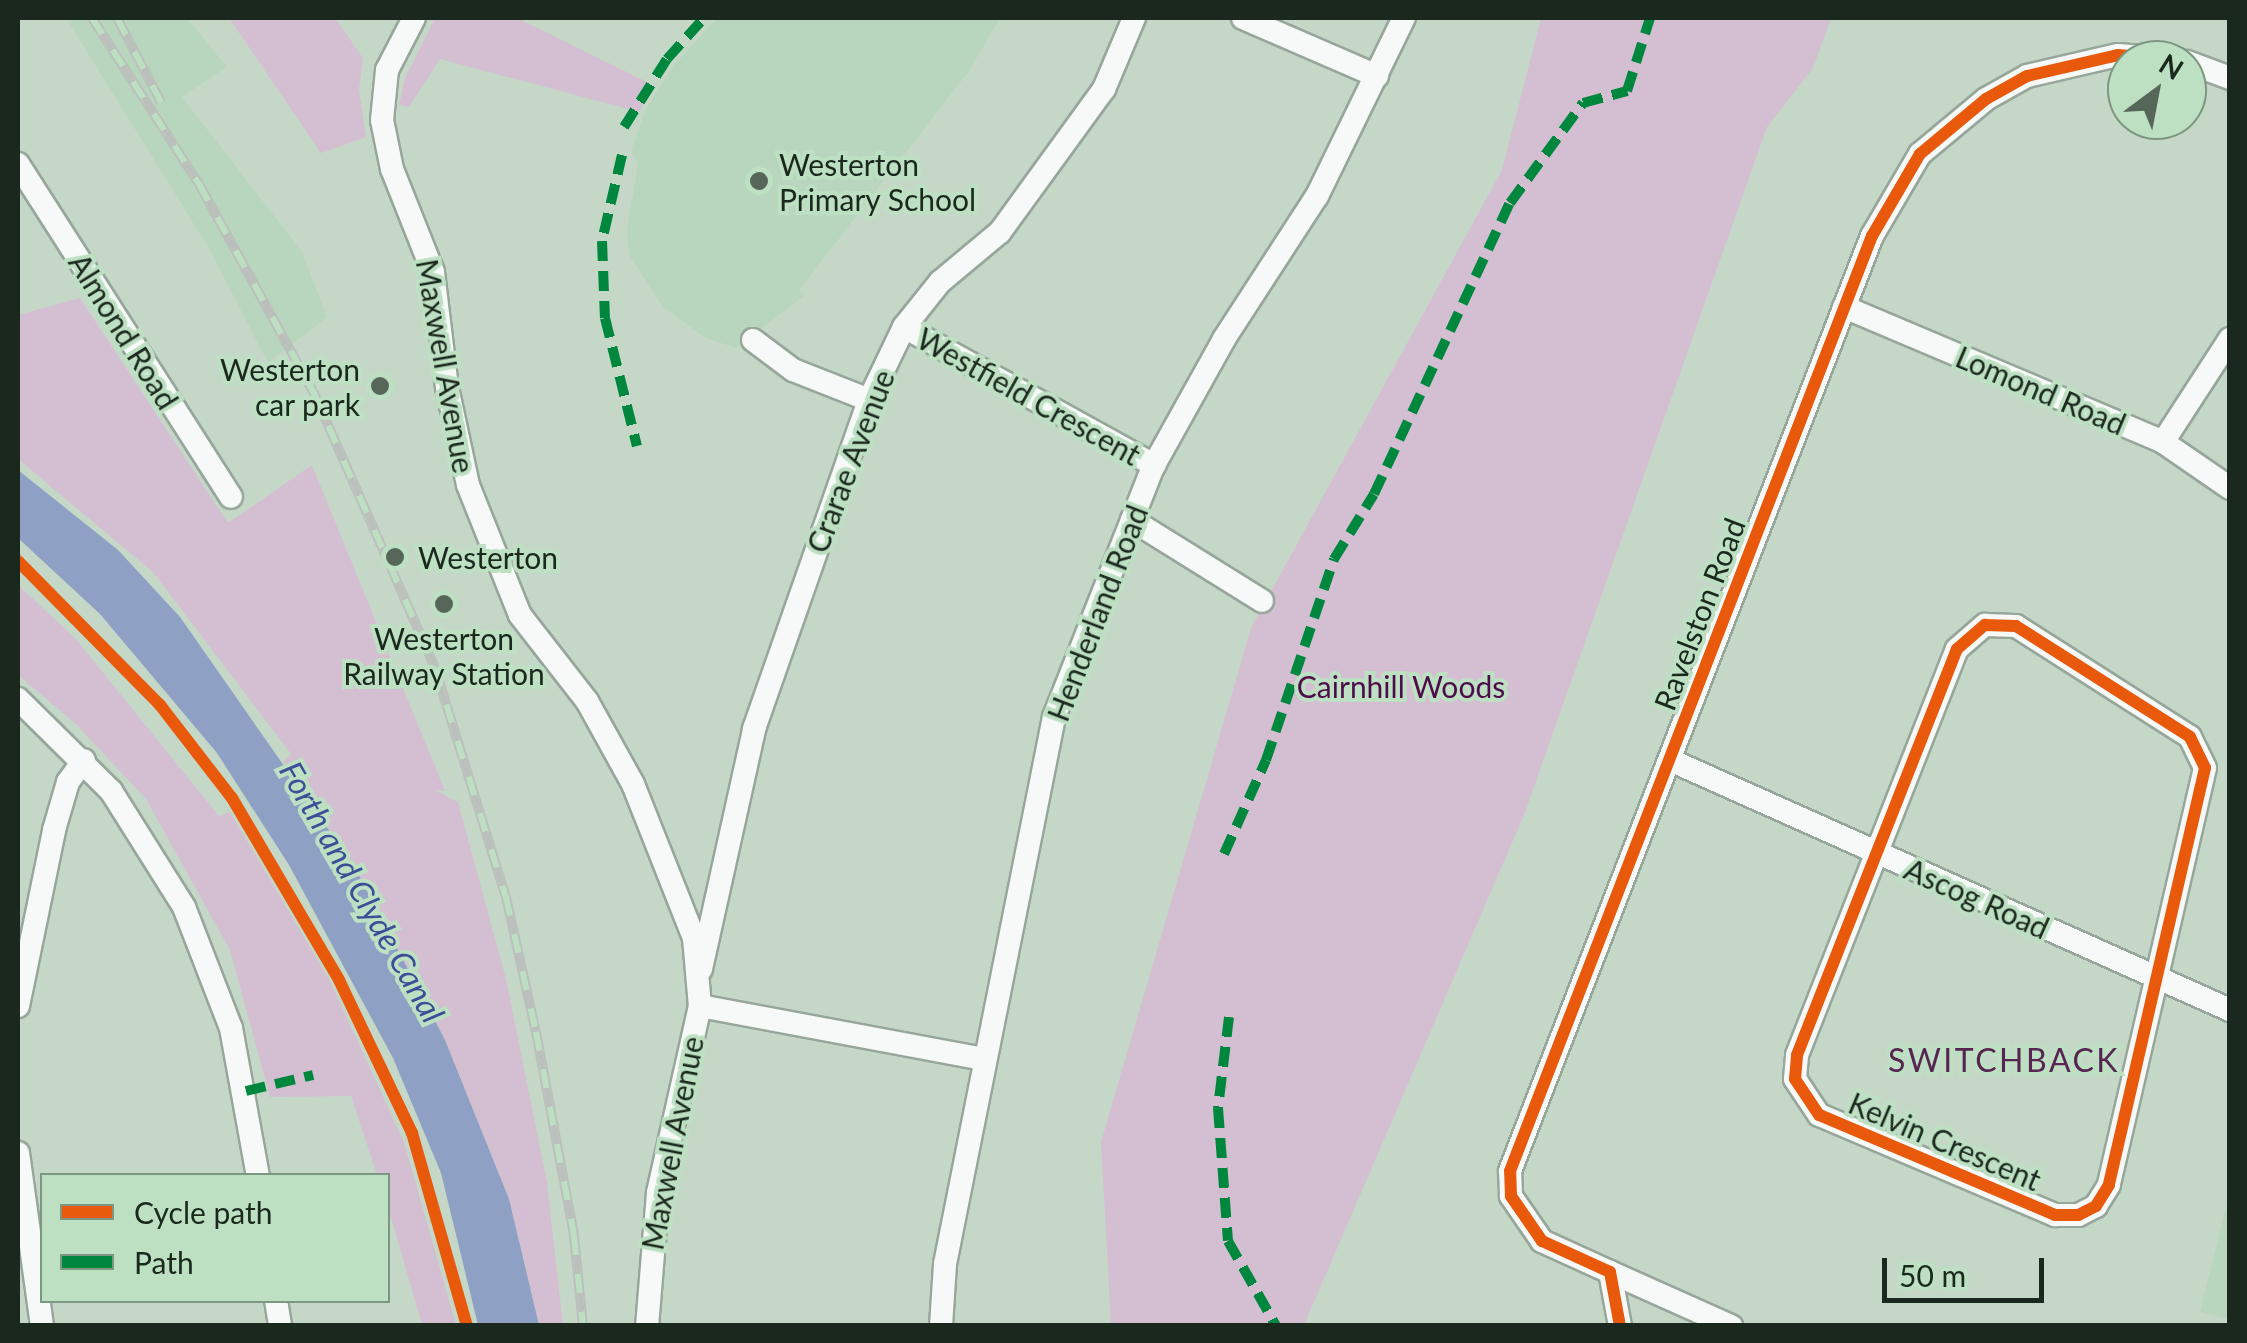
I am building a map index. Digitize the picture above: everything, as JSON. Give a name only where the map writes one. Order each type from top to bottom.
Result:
[{"type":"street","name":"Maxwell Avenue","points":[[414,18],[387,70],[382,120],[392,169],[433,272],[446,388],[468,485],[520,615],[587,701],[634,784],[684,906],[699,974],[700,1006],[658,1193],[646,1326]]},
{"type":"street","name":"Crarae Avenue","points":[[699,974],[710,946],[754,729],[869,400],[904,327],[940,282],[1000,232],[1104,89],[1134,18]]},
{"type":"street","points":[[1243,18],[1377,76]]},
{"type":"street","name":"Henderland Road","points":[[942,1326],[945,1264],[1054,716],[1154,465],[1224,338],[1318,196],[1404,18]]},
{"type":"street","name":"Ravelston Road","points":[[1730,1326],[1542,1241],[1511,1196],[1510,1171],[1844,307],[1902,178],[1986,99],[2068,63],[2107,57]]},
{"type":"street","name":"Almond Road","points":[[18,164],[231,497]]},
{"type":"street","name":"Lomond Road","points":[[1844,307],[2163,442],[2230,488]]},
{"type":"street","name":"Westfield Crescent","points":[[904,327],[1154,465]]},
{"type":"street","points":[[752,340],[793,370],[869,400]]},
{"type":"street","points":[[2163,442],[2230,340]]},
{"type":"street","points":[[1132,520],[1262,602]]},
{"type":"street","points":[[1876,854],[1957,648],[1985,625],[2016,626],[2190,737],[2200,752],[2202,789],[2158,978]]},
{"type":"street","points":[[18,699],[84,760],[146,841],[204,954],[231,1028],[257,1173]]},
{"type":"street","points":[[18,1006],[54,830],[68,782],[84,760]]},
{"type":"street","name":"Ascog Road","points":[[1670,760],[2230,1010]]},
{"type":"street","name":"Kelvin Crescent","points":[[1876,854],[1797,1056],[1800,1095],[1819,1114],[2056,1214],[2078,1216],[2096,1206],[2108,1184],[2158,978]]},
{"type":"street","points":[[700,1006],[984,1060]]},
{"type":"street","points":[[18,1154],[42,1326]]},
{"type":"street","points":[[1610,1272],[1620,1326]]},
{"type":"shaded area","points":[[66,18],[187,18],[227,67],[182,97],[302,252],[327,317],[268,363],[210,250]]},
{"type":"shaded area","name":"Westerton Primary School","points":[[717,18],[1000,18],[969,71],[799,290],[805,295],[736,348],[706,338],[663,307],[629,255],[627,230],[638,163],[631,151],[646,109],[673,66]]},
{"type":"shaded area","points":[[2230,1203],[2229,1319],[2200,1312]]},
{"type":"green space","points":[[229,18],[335,18],[363,58],[359,90],[366,137],[321,153]]},
{"type":"green space","points":[[435,18],[517,18],[653,85],[639,112],[440,59],[409,107],[399,105],[405,78]]},
{"type":"green space","name":"Cairnhill Woods","points":[[1541,18],[1831,18],[1813,68],[1767,127],[1524,815],[1304,1325],[1111,1325],[1101,1142],[1251,628],[1502,170]]},
{"type":"green space","points":[[80,298],[228,523],[312,465],[445,791],[435,790],[458,802],[506,979],[547,1182],[563,1325],[539,1325],[509,1199],[445,1040],[354,866],[283,762],[291,754],[153,572],[18,459],[18,315]]},
{"type":"green space","points":[[18,585],[75,638],[219,816],[230,812],[330,981],[404,1142],[456,1325],[422,1325],[390,1214],[390,1173],[376,1173],[351,1096],[270,1097],[230,950],[146,799],[76,724],[18,675]]},
{"type":"water","name":"Forth and Clyde Canal","points":[[18,470],[118,550],[180,617],[354,866],[445,1040],[509,1199],[539,1325],[478,1325],[441,1173],[393,1058],[289,865],[217,753],[100,614],[18,538]]},
{"type":"railway","points":[[92,18],[199,184],[313,391],[435,668],[506,897],[574,1236],[583,1326]]},
{"type":"railway","points":[[117,18],[161,102]]},
{"type":"marked path","points":[[624,127],[667,59],[704,18]]},
{"type":"marked path","points":[[1224,854],[1266,760],[1334,559],[1374,494],[1510,203],[1583,103],[1627,91],[1650,18]]},
{"type":"marked path","points":[[622,155],[602,241],[605,318],[637,446]]},
{"type":"marked path","points":[[1229,1017],[1218,1108],[1228,1241],[1276,1326]]},
{"type":"marked path","points":[[246,1091],[313,1075]]},
{"type":"cycle path","points":[[1620,1326],[1610,1272],[1542,1241],[1511,1196],[1510,1171],[1872,236],[1920,154],[1986,99],[2027,76],[2107,58]]},
{"type":"cycle path","points":[[18,561],[160,705],[232,798],[339,980],[412,1133],[467,1326]]},
{"type":"cycle path","points":[[1985,625],[2016,626],[2190,737],[2205,768],[2109,1185],[2096,1206],[2078,1215],[2055,1215],[1819,1115],[1795,1079],[1797,1055],[1957,649],[1985,625]]},
{"type":"place","name":"Westerton Primary School","points":[[759,181]]},
{"type":"place","name":"Westerton car park","points":[[380,386]]},
{"type":"place","name":"Westerton","points":[[395,557]]},
{"type":"place","name":"Westerton Railway Station","points":[[444,604]]},
{"type":"district","name":"SWITCHBACK","points":[[2004,1060]]}]
